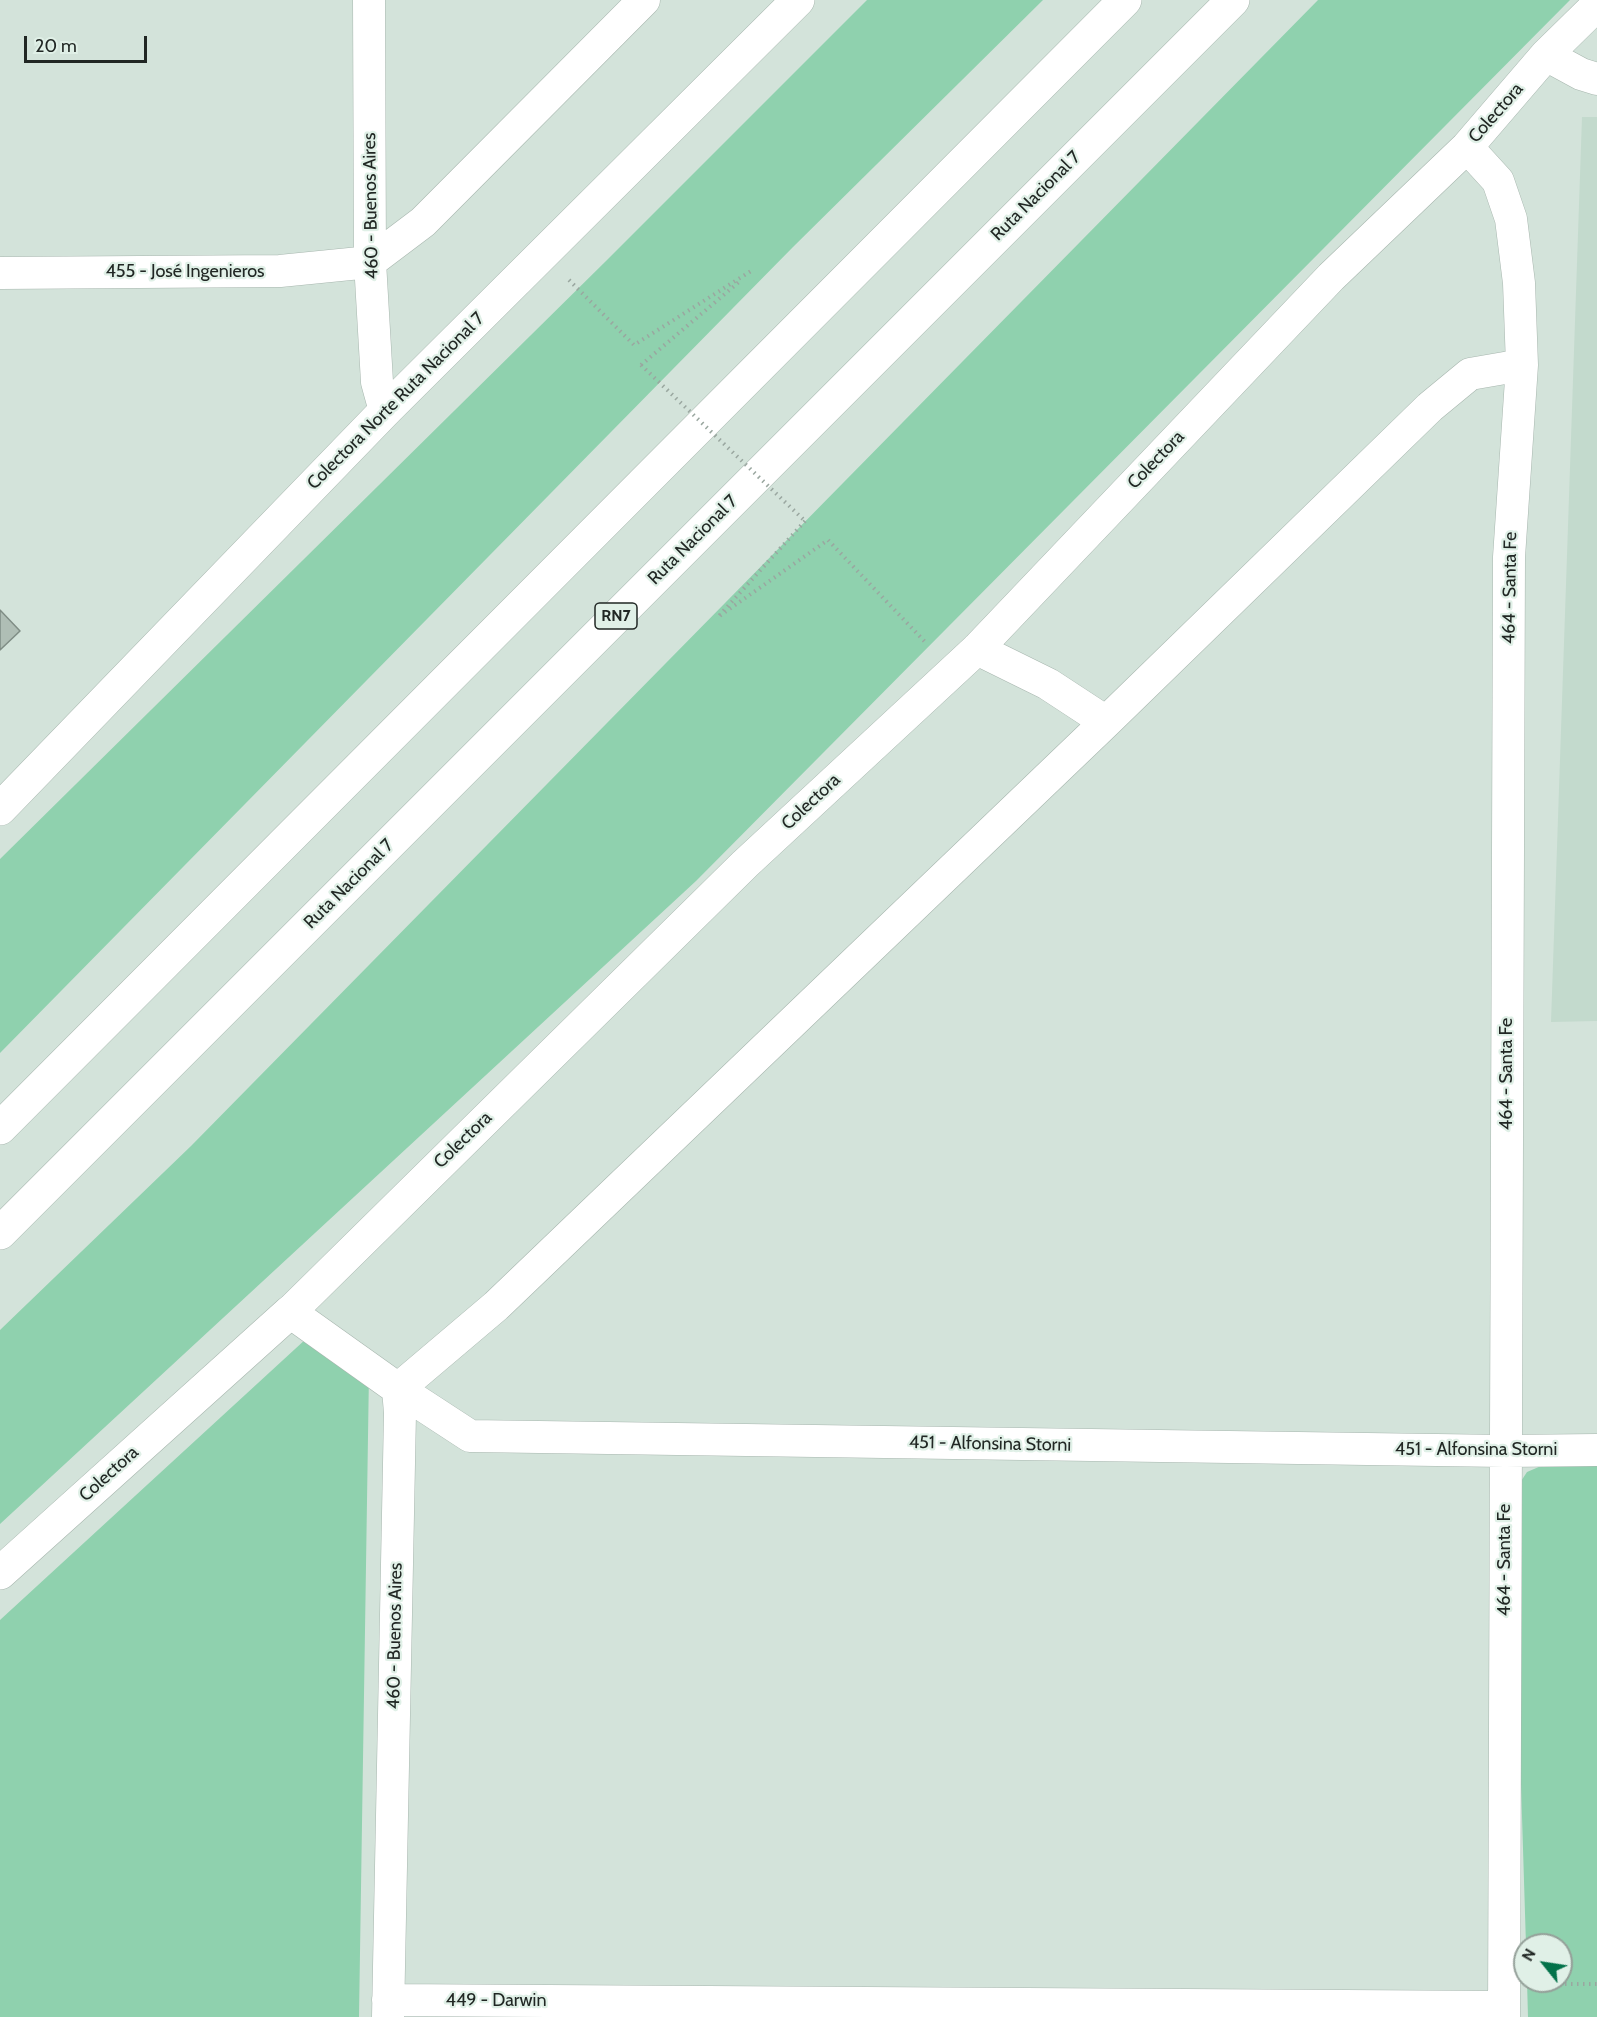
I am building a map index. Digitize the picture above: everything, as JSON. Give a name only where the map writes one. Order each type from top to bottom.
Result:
[{"type":"main road","name":"Colectora Norte Ruta Nacional 7","points":[[0,809],[385,411],[798,0]]},
{"type":"main road","points":[[0,1128],[1125,0]]},
{"type":"main road","name":"Ruta Nacional 7","points":[[0,1233],[1233,0]]},
{"type":"main road","name":"Colectora","points":[[0,1573],[290,1312]]},
{"type":"street","name":"460 - Buenos Aires","points":[[369,0],[370,262],[377,382],[385,411]]},
{"type":"street","points":[[370,262],[423,222],[644,0]]},
{"type":"street","name":"Colectora","points":[[290,1312],[745,864],[977,649],[1331,277],[1467,147],[1546,55],[1597,5]]},
{"type":"street","points":[[1546,55],[1581,74],[1597,79]]},
{"type":"street","name":"464 - Santa Fe","points":[[1467,147],[1498,181],[1511,219],[1519,283],[1522,365],[1509,557],[1504,2003]]},
{"type":"street","name":"455 - José Ingenieros","points":[[0,273],[279,272],[370,262]]},
{"type":"street","points":[[290,1312],[398,1389],[496,1306],[1106,722],[1430,406],[1470,374],[1522,365]]},
{"type":"street","points":[[977,649],[1048,684],[1106,722]]},
{"type":"street","name":"460 - Buenos Aires","points":[[388,2009],[400,1413],[398,1389]]},
{"type":"street","name":"451 - Alfonsina Storni","points":[[398,1389],[470,1436],[1505,1451],[1597,1450]]},
{"type":"street","name":"449 - Darwin","points":[[388,2009],[1504,2003]]},
{"type":"path","points":[[543,253],[634,345],[751,271],[641,365],[805,520],[718,617],[828,540],[936,654],[977,649]]},
{"type":"path","points":[[1504,2003],[1597,1984]]},
{"type":"shaded area","points":[[1582,117],[1597,117],[1597,1021],[1551,1022]]},
{"type":"green space","points":[[867,0],[1043,0],[793,247],[0,1053],[0,859]]},
{"type":"green space","points":[[1318,0],[1570,0],[696,881],[0,1524],[0,1330],[191,1146]]},
{"type":"green space","points":[[307,1338],[369,1372],[359,2017],[0,2017],[0,1620]]},
{"type":"green space","points":[[1597,1462],[1597,2017],[1528,2017],[1527,1993],[1573,1993],[1573,1933],[1526,1933],[1512,1495],[1527,1472],[1548,1463]]},
{"type":"building","points":[[0,610],[20,631],[0,650]]}]
